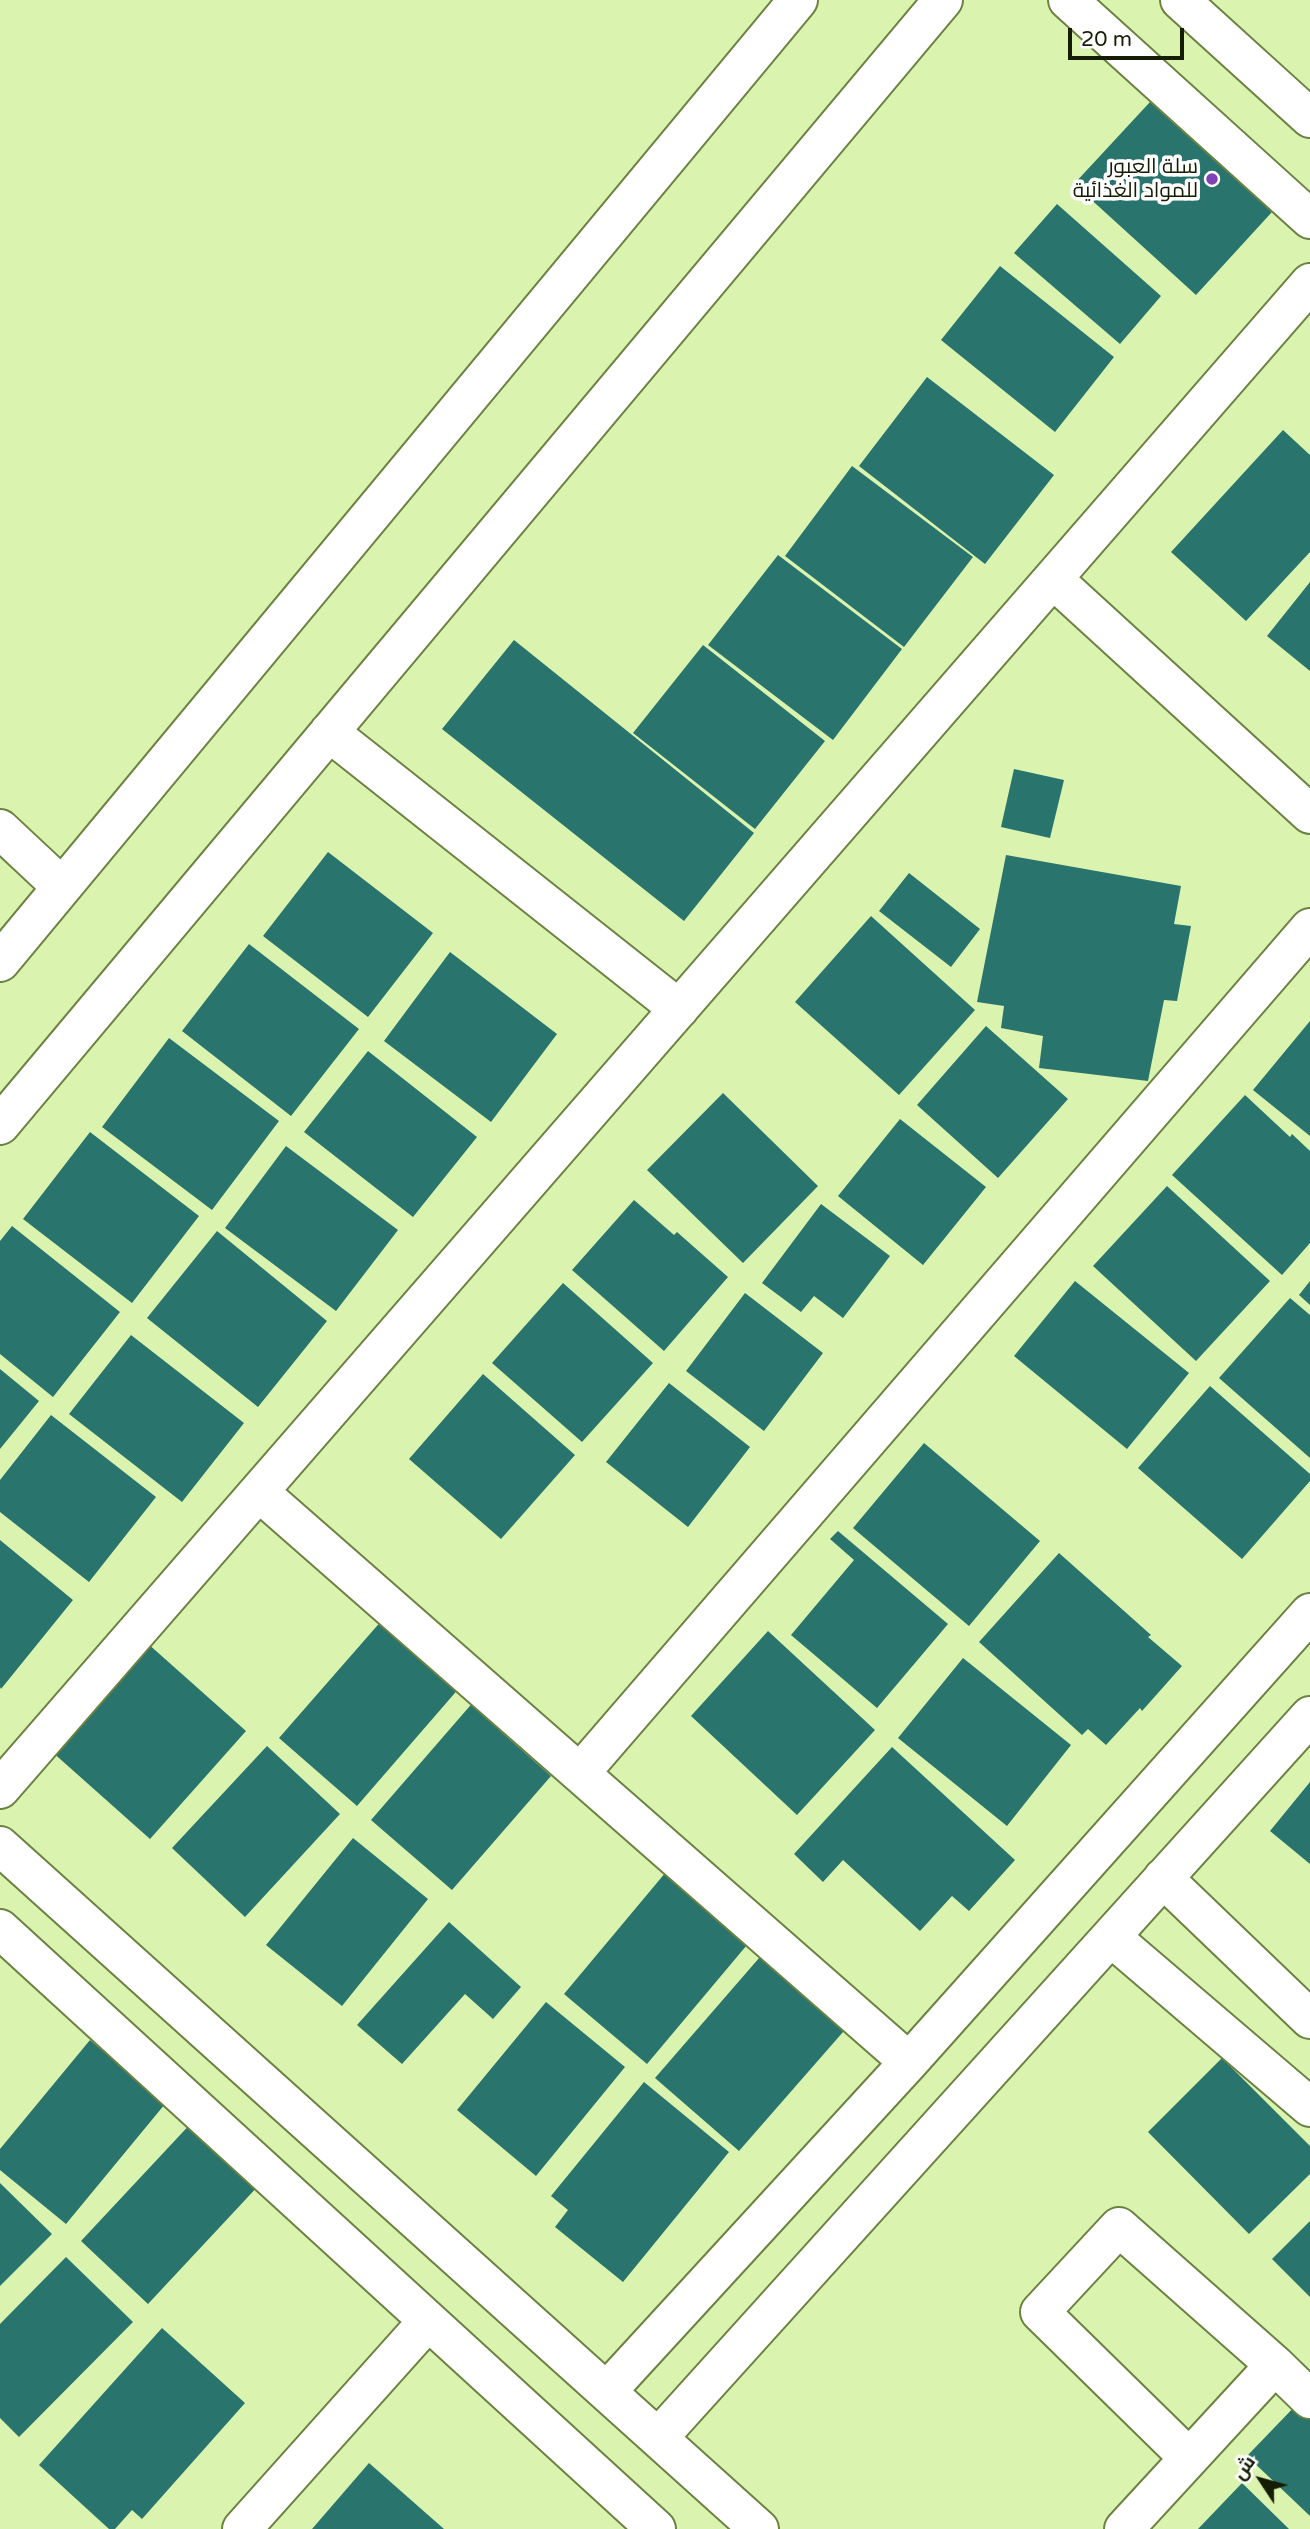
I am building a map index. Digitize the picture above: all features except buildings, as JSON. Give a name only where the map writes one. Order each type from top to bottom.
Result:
[{"type":"street","points":[[3,951],[62,887],[797,0]]},
{"type":"street","points":[[0,1125],[943,0]]},
{"type":"street","points":[[1068,0],[1310,219]]},
{"type":"street","points":[[1180,0],[1310,118]]},
{"type":"street","points":[[0,1789],[1310,284]]},
{"type":"street","points":[[1053,579],[1310,814]]},
{"type":"street","points":[[329,732],[679,1009]]},
{"type":"street","points":[[0,829],[62,887]]},
{"type":"street","points":[[580,1773],[1310,928]]},
{"type":"street","points":[[258,1492],[909,2062]]},
{"type":"street","points":[[607,2391],[909,2062],[1310,1613]]},
{"type":"street","points":[[658,2438],[1310,1716]]},
{"type":"street","points":[[0,1846],[759,2529]]},
{"type":"street","points":[[1163,1878],[1310,2019]]},
{"type":"street","points":[[0,1929],[656,2529]]},
{"type":"street","points":[[1111,1937],[1310,2107]]},
{"type":"street","points":[[1189,2458],[1040,2312],[1119,2227],[1310,2399]]},
{"type":"street","points":[[242,2529],[428,2320]]},
{"type":"street","points":[[1124,2529],[1275,2365]]},
{"type":"place","name":"سلة العبور للمواد الغذائية","points":[[1212,179]]}]
